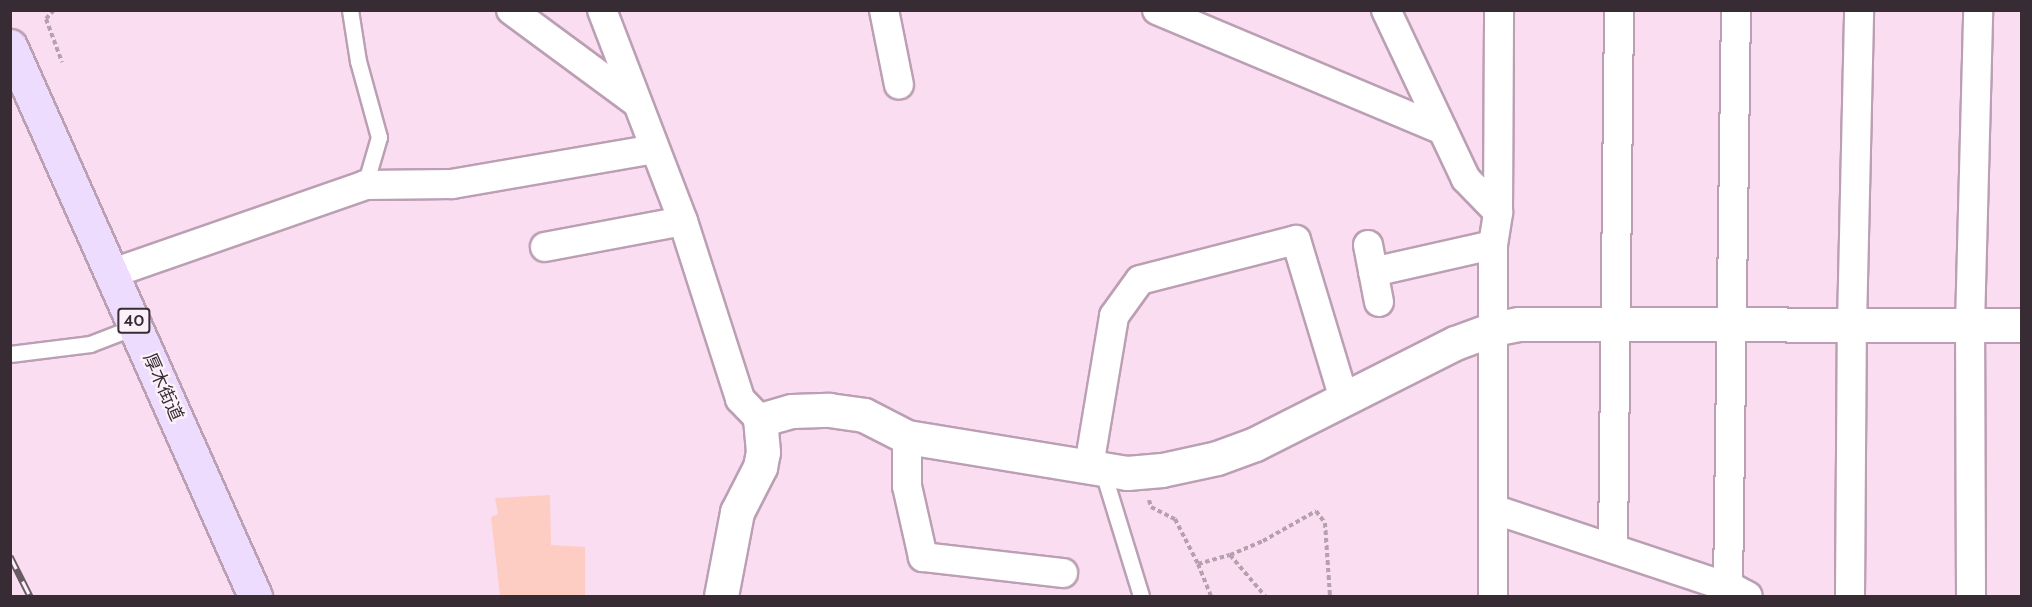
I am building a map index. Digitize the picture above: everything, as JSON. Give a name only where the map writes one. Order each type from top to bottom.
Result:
[{"type":"main road","name":"厚木街道","points":[[10,46],[137,326],[255,597]]},
{"type":"street","points":[[510,10],[636,102]]},
{"type":"street","points":[[602,10],[683,221],[740,399],[760,420],[763,452],[760,467],[737,512],[721,597]]},
{"type":"street","points":[[884,10],[899,85]]},
{"type":"street","points":[[1157,10],[1443,130]]},
{"type":"street","points":[[1386,10],[1466,179],[1498,212]]},
{"type":"street","points":[[1493,597],[1493,245],[1498,212],[1499,10]]},
{"type":"street","points":[[1613,548],[1619,10]]},
{"type":"street","points":[[1493,509],[1738,592],[1732,325],[1736,10]]},
{"type":"street","points":[[1850,597],[1852,325],[1859,10]]},
{"type":"street","points":[[1971,597],[1970,325],[1978,10]]},
{"type":"street","points":[[113,273],[365,185],[452,184],[654,149]]},
{"type":"street","points":[[545,247],[683,221]]},
{"type":"street","points":[[1095,468],[1114,316],[1140,280],[1296,240],[1344,399]]},
{"type":"street","points":[[1379,302],[1370,259],[1493,245]]},
{"type":"street","points":[[760,420],[792,411],[829,410],[864,415],[907,437],[1095,468],[1127,472],[1155,471],[1218,458],[1255,444],[1455,343],[1493,329],[1519,324],[2022,325]]},
{"type":"street","points":[[907,437],[907,486],[923,557],[1063,573]]},
{"type":"lane","points":[[350,10],[358,61],[379,137],[365,185]]},
{"type":"lane","points":[[10,354],[90,344],[137,326]]},
{"type":"lane","points":[[1095,468],[1141,597]]},
{"type":"path","points":[[54,10],[46,19],[62,62]]},
{"type":"path","points":[[1155,471],[1148,497],[1151,507],[1175,519],[1198,564],[1210,597]]},
{"type":"path","points":[[1198,564],[1230,555],[1316,512],[1325,524],[1330,597]]},
{"type":"path","points":[[1230,555],[1239,562],[1265,597]]},
{"type":"shaded area","points":[[550,495],[551,545],[585,547],[585,596],[500,596],[491,517],[498,514],[495,498]]},
{"type":"railway","points":[[10,556],[30,596]]}]
